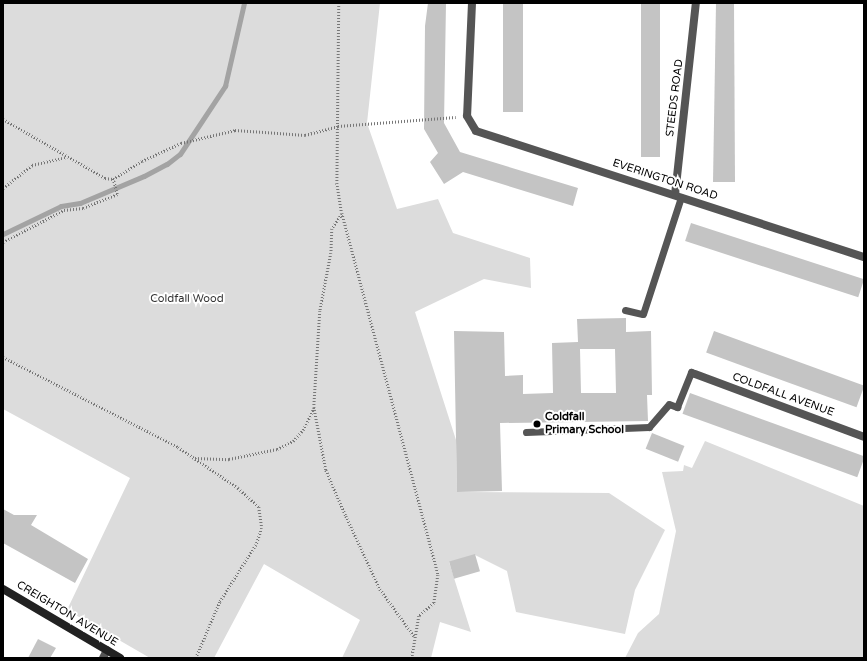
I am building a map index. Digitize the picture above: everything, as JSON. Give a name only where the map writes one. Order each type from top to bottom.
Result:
[{"type":"street","points":[[467,116],[472,3]]},
{"type":"street","name":"STEEDS ROAD","points":[[678,196],[696,3]]},
{"type":"street","name":"EVERINGTON ROAD","points":[[467,116],[476,131],[864,257]]},
{"type":"street","name":"COLDFALL AVENUE","points":[[695,374],[864,437]]},
{"type":"street","name":"CREIGHTON AVENUE","points":[[3,589],[120,658]]},
{"type":"street","points":[[102,658],[107,650]]},
{"type":"lane","points":[[625,310],[643,314],[678,196]]},
{"type":"lane","points":[[526,432],[649,427],[669,404],[677,406],[691,372],[695,374]]},
{"type":"path","points":[[339,3],[336,183],[342,213],[438,575],[434,602],[419,616],[414,636],[412,658]]},
{"type":"path","points":[[114,181],[142,161],[181,143],[235,130],[305,135],[338,126],[467,116]]},
{"type":"path","points":[[3,119],[105,178],[114,181]]},
{"type":"path","points":[[3,188],[32,165],[66,156]]},
{"type":"path","points":[[3,242],[64,210],[83,208],[117,194],[114,181]]},
{"type":"path","points":[[342,213],[332,229],[331,253],[320,311],[314,407],[326,470],[346,516],[380,589],[414,636]]},
{"type":"path","points":[[3,357],[178,447],[238,488],[259,507],[262,528],[256,545],[220,602],[196,658]]},
{"type":"path","points":[[194,458],[229,459],[277,449],[293,441],[303,430],[314,407]]},
{"type":"green space","name":"Coldfall Wood","points":[[3,3],[380,3],[367,123],[397,209],[438,199],[453,233],[530,258],[531,288],[484,279],[415,312],[456,440],[457,492],[609,493],[665,530],[635,590],[625,634],[516,612],[507,571],[475,555],[449,562],[471,632],[440,622],[431,658],[342,658],[360,620],[264,564],[214,658],[150,658],[67,610],[130,478],[3,409]]},
{"type":"green space","points":[[705,441],[864,506],[864,658],[625,658],[638,633],[659,614],[676,531],[662,472],[683,471],[684,465],[692,468]]},
{"type":"building","points":[[428,3],[446,3],[444,123],[460,152],[578,188],[573,206],[463,172],[444,184],[430,162],[438,153],[424,129],[425,26]]},
{"type":"building","points":[[503,3],[523,3],[523,112],[503,112]]},
{"type":"building","points":[[641,3],[660,3],[660,157],[641,157]]},
{"type":"building","points":[[716,3],[734,3],[735,182],[713,182]]},
{"type":"building","points":[[691,223],[864,279],[858,297],[685,241]]},
{"type":"building","points":[[626,318],[626,332],[651,331],[652,395],[647,395],[648,421],[500,423],[502,491],[457,492],[454,331],[504,332],[505,376],[523,375],[523,394],[553,393],[552,343],[578,342],[577,319]],"holes":[[[580,349],[615,349],[616,393],[581,393]]]},
{"type":"building","points":[[714,331],[864,386],[856,407],[706,353]]},
{"type":"building","points":[[690,393],[864,456],[857,477],[682,414]]},
{"type":"building","points":[[652,433],[684,446],[678,462],[646,449]]},
{"type":"building","points":[[3,509],[14,515],[37,515],[31,525],[88,559],[75,583],[3,543]]},
{"type":"building","points":[[475,554],[480,571],[454,579],[449,561]]},
{"type":"building","points":[[38,639],[56,648],[50,658],[28,658]]},
{"type":"waterway","points":[[3,234],[61,206],[80,203],[144,176],[167,164],[180,154],[225,86],[244,3]]},
{"type":"place","name":"Coldfall Primary School","points":[[537,424]]}]
